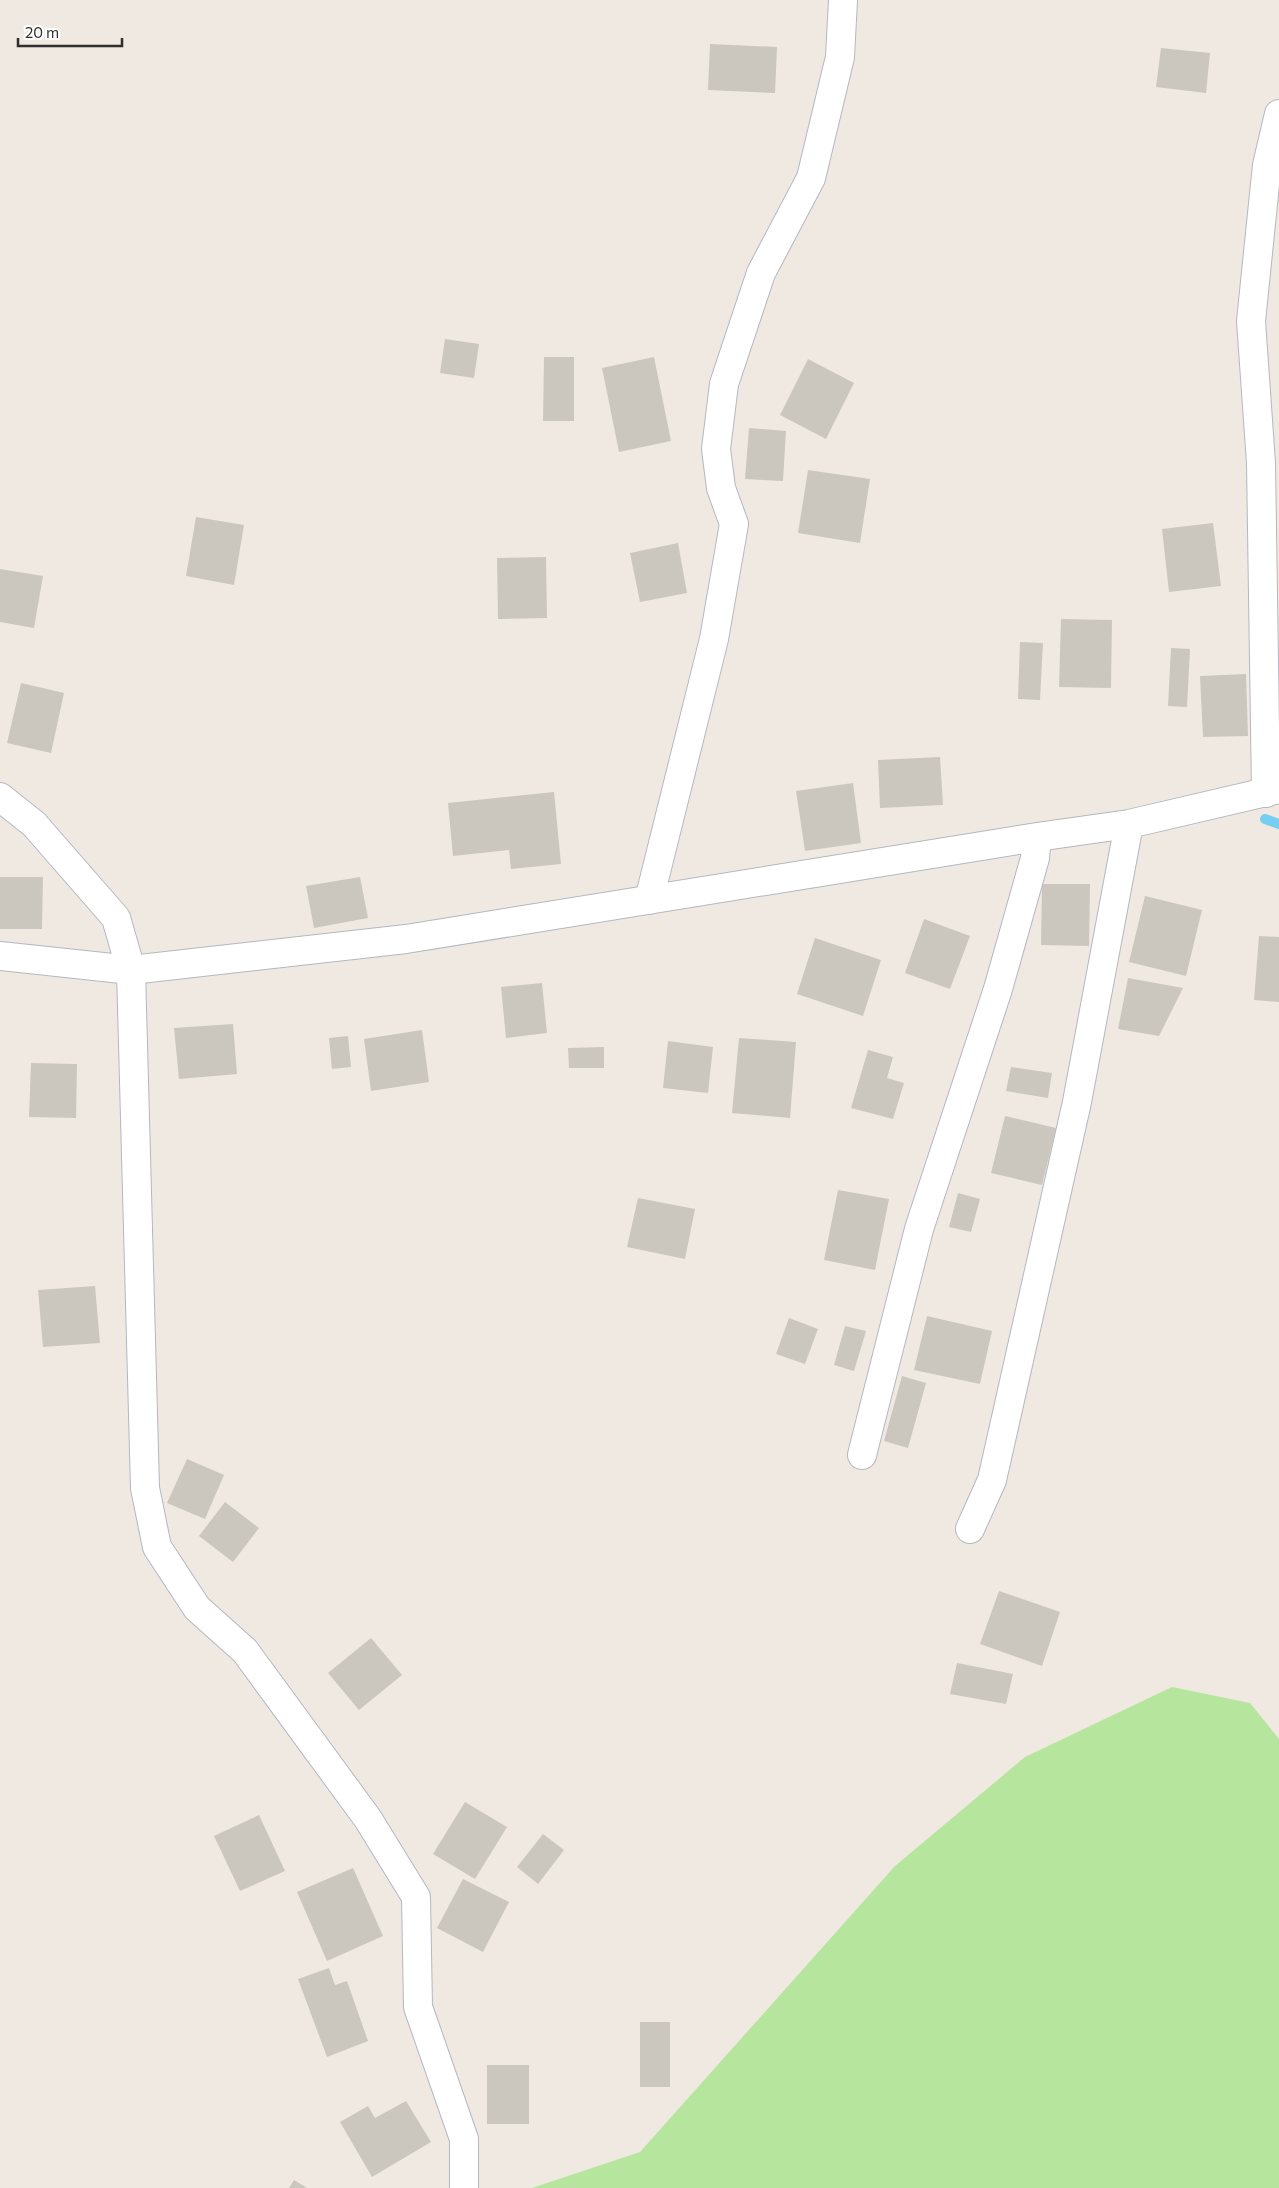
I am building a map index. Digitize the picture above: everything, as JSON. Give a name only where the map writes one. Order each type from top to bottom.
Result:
[{"type":"street","points":[[648,900],[714,639],[734,524],[721,488],[716,449],[724,384],[761,273],[811,178],[840,57],[843,0]]},
{"type":"street","points":[[0,956],[131,970],[406,939],[1037,837],[1129,824],[1272,791],[1261,463],[1251,321],[1267,165],[1279,114]]},
{"type":"street","points":[[0,797],[34,824],[116,918],[131,970],[145,1488],[157,1547],[197,1608],[245,1651],[368,1819],[416,1897],[418,2008],[464,2139],[464,2188]]},
{"type":"street","points":[[970,1529],[992,1480],[1077,1102],[1129,824]]},
{"type":"street","points":[[862,1455],[919,1228],[998,989],[1036,858],[1037,837]]},
{"type":"green space","points":[[1172,1687],[1250,1703],[1279,1739],[1279,2188],[532,2188],[640,2152],[895,1866],[1025,1757]]},
{"type":"building","points":[[710,44],[777,47],[775,93],[708,90]]},
{"type":"building","points":[[1161,48],[1210,53],[1206,93],[1156,87]]},
{"type":"building","points":[[445,339],[479,344],[474,378],[440,373]]},
{"type":"building","points":[[544,357],[574,357],[574,421],[543,421]]},
{"type":"building","points":[[654,357],[671,441],[619,452],[602,368]]},
{"type":"building","points":[[808,359],[854,383],[826,439],[780,415]]},
{"type":"building","points":[[749,428],[786,431],[783,481],[745,479]]},
{"type":"building","points":[[808,470],[870,479],[860,543],[798,533]]},
{"type":"building","points":[[196,517],[244,525],[234,585],[186,576]]},
{"type":"building","points":[[1213,523],[1221,586],[1169,592],[1162,529]]},
{"type":"building","points":[[678,543],[687,593],[640,602],[630,553]]},
{"type":"building","points":[[546,557],[547,618],[498,619],[497,558]]},
{"type":"building","points":[[0,569],[43,576],[34,628],[0,622]]},
{"type":"building","points":[[1061,619],[1112,620],[1111,688],[1059,687]]},
{"type":"building","points":[[1020,642],[1043,643],[1040,700],[1018,699]]},
{"type":"building","points":[[1171,648],[1190,649],[1187,707],[1168,706]]},
{"type":"building","points":[[1246,674],[1248,736],[1203,737],[1200,676]]},
{"type":"building","points":[[21,683],[64,693],[51,753],[7,743]]},
{"type":"building","points":[[940,757],[943,805],[880,808],[878,760]]},
{"type":"building","points":[[853,783],[861,843],[805,851],[796,791]]},
{"type":"building","points":[[554,792],[561,864],[511,869],[509,850],[453,856],[448,803]]},
{"type":"building","points":[[0,877],[43,877],[42,929],[0,929]]},
{"type":"building","points":[[360,877],[368,918],[314,928],[306,886]]},
{"type":"building","points":[[1042,884],[1090,884],[1089,946],[1041,945]]},
{"type":"building","points":[[1145,896],[1202,910],[1186,976],[1129,962]]},
{"type":"building","points":[[924,919],[970,936],[950,989],[905,973]]},
{"type":"building","points":[[1259,936],[1279,937],[1279,1002],[1254,1000]]},
{"type":"building","points":[[815,938],[881,960],[863,1016],[797,994]]},
{"type":"building","points":[[1128,978],[1183,988],[1159,1036],[1118,1029]]},
{"type":"building","points":[[542,983],[547,1033],[506,1038],[501,987]]},
{"type":"building","points":[[233,1024],[237,1074],[179,1079],[174,1028]]},
{"type":"building","points":[[422,1030],[429,1082],[371,1091],[364,1039]]},
{"type":"building","points":[[348,1036],[351,1067],[332,1069],[329,1038]]},
{"type":"building","points":[[739,1038],[796,1042],[790,1118],[732,1113]]},
{"type":"building","points":[[668,1041],[713,1047],[708,1093],[663,1088]]},
{"type":"building","points":[[604,1047],[604,1068],[569,1068],[568,1048]]},
{"type":"building","points":[[868,1050],[893,1057],[887,1078],[904,1083],[893,1119],[851,1108]]},
{"type":"building","points":[[31,1063],[77,1064],[76,1118],[29,1117]]},
{"type":"building","points":[[1011,1067],[1052,1073],[1048,1098],[1006,1091]]},
{"type":"building","points":[[1005,1116],[1056,1128],[1042,1185],[991,1173]]},
{"type":"building","points":[[838,1190],[889,1199],[875,1270],[824,1260]]},
{"type":"building","points":[[958,1193],[980,1199],[971,1232],[949,1227]]},
{"type":"building","points":[[638,1198],[695,1209],[685,1259],[627,1247]]},
{"type":"building","points":[[95,1286],[100,1343],[43,1347],[38,1290]]},
{"type":"building","points":[[927,1316],[992,1331],[980,1384],[914,1370]]},
{"type":"building","points":[[789,1318],[818,1329],[805,1364],[776,1354]]},
{"type":"building","points":[[845,1326],[866,1331],[854,1371],[834,1365]]},
{"type":"building","points":[[902,1376],[926,1383],[908,1448],[884,1441]]},
{"type":"building","points":[[187,1459],[224,1475],[205,1519],[167,1503]]},
{"type":"building","points":[[225,1502],[259,1528],[233,1562],[199,1536]]},
{"type":"building","points":[[999,1591],[1060,1612],[1042,1666],[980,1644]]},
{"type":"building","points":[[371,1638],[402,1675],[359,1710],[328,1673]]},
{"type":"building","points":[[957,1663],[1013,1674],[1006,1704],[950,1694]]},
{"type":"building","points":[[465,1802],[507,1827],[475,1879],[433,1854]]},
{"type":"building","points":[[259,1815],[285,1871],[240,1891],[214,1836]]},
{"type":"building","points":[[543,1834],[564,1850],[538,1884],[517,1867]]},
{"type":"building","points":[[353,1868],[383,1936],[327,1961],[297,1892]]},
{"type":"building","points":[[463,1879],[509,1902],[483,1952],[437,1928]]},
{"type":"building","points":[[329,1968],[335,1985],[347,1981],[368,2041],[327,2057],[298,1979]]},
{"type":"building","points":[[640,2022],[670,2022],[670,2087],[640,2087]]},
{"type":"building","points":[[487,2065],[529,2065],[529,2124],[487,2124]]},
{"type":"building","points":[[406,2101],[431,2142],[372,2177],[340,2122],[368,2106],[375,2118]]},
{"type":"building","points":[[294,2180],[307,2188],[289,2188]]},
{"type":"waterway","points":[[1265,819],[1279,824]]}]
